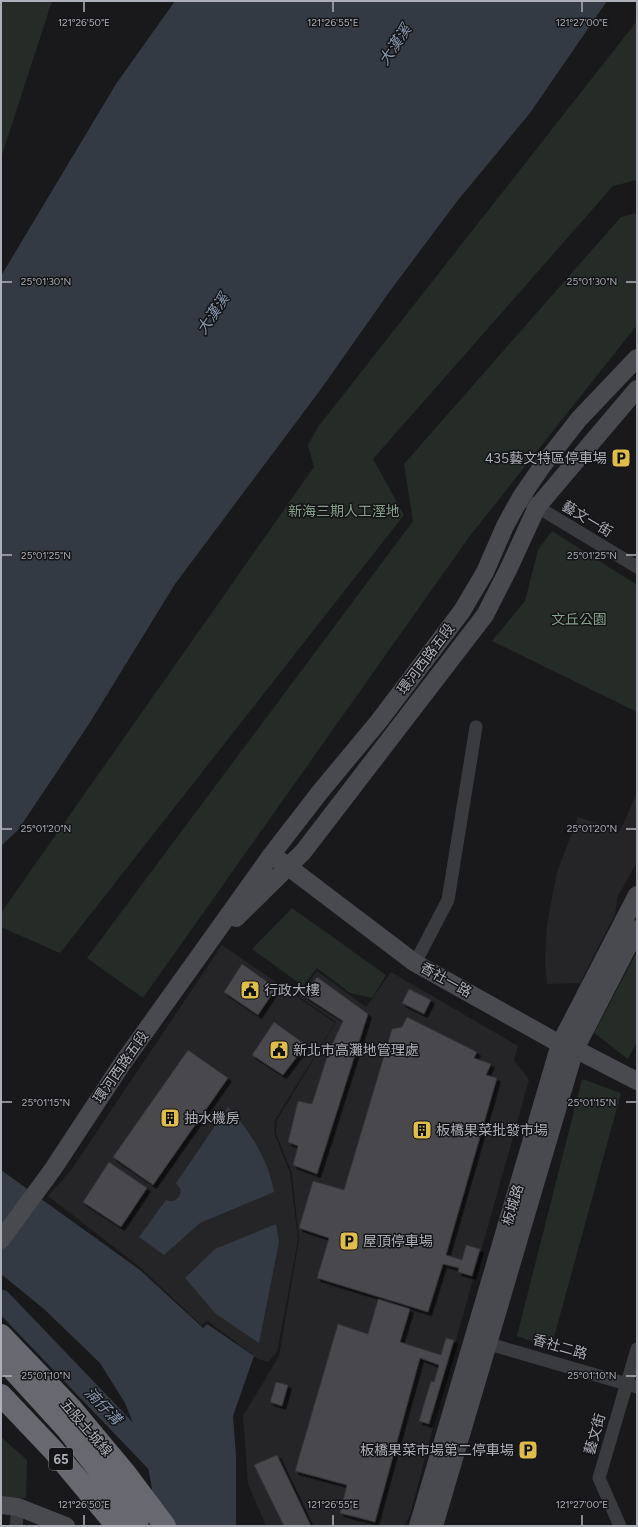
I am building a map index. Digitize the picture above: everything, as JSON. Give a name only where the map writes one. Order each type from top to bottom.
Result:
[{"type":"highway","name":"五股土城線","points":[[1,1335],[71,1408],[126,1474],[165,1526]]},
{"type":"highway","points":[[1,1357],[67,1429],[123,1519]]},
{"type":"highway","points":[[1,1378],[64,1447],[123,1519]]},
{"type":"highway","name":"65","points":[[1,1395],[54,1451],[123,1519]]},
{"type":"street","name":"環河西路五段","points":[[1,1240],[42,1184],[122,1064],[272,854],[320,792],[379,721],[462,611],[485,572],[505,526],[521,497],[543,465],[579,419],[637,358]]},
{"type":"street","name":"環河西路五段","points":[[202,953],[303,852],[485,615],[508,570],[537,507],[637,390]]},
{"type":"street","name":"藝文一街","points":[[521,497],[637,568]]},
{"type":"street","points":[[415,963],[448,900],[476,727]]},
{"type":"street","name":"香社一路","points":[[272,854],[415,963],[568,1047],[637,1081]]},
{"type":"street","name":"板城路","points":[[418,1526],[480,1341],[568,1047],[637,895]]},
{"type":"street","name":"板城路","points":[[568,1047],[637,929]]},
{"type":"street","name":"板城路","points":[[434,1526],[480,1341]]},
{"type":"street","name":"香社二路","points":[[480,1341],[632,1385]]},
{"type":"street","name":"藝文街","points":[[620,1526],[599,1478],[632,1385],[637,1349]]},
{"type":"street","points":[[10,1506],[16,1526]]},
{"type":"street","points":[[10,1506],[66,1526]]},
{"type":"shaded area","points":[[637,793],[637,862],[618,896],[615,914],[580,983],[547,984],[545,960],[547,924],[557,872],[578,817],[620,831]]},
{"type":"shaded area","points":[[222,945],[335,1023],[275,1120],[274,1133],[290,1173],[298,1240],[277,1352],[268,1362],[258,1359],[208,1321],[201,1325],[141,1268],[48,1196],[71,1170]]},
{"type":"shaded area","name":"板橋果菜批發市場","points":[[317,971],[366,1007],[391,972],[518,1046],[514,1060],[529,1080],[458,1333],[410,1515],[404,1526],[266,1526],[248,1484],[243,1416],[279,1356],[299,1240],[292,1173],[276,1133],[277,1120],[336,1022],[298,996]]},
{"type":"green space","points":[[1,1],[52,1],[1,158]]},
{"type":"green space","name":"新海三期人工溼地","points":[[637,21],[637,180],[613,186],[373,459],[404,515],[60,953],[1,927],[1,913],[314,467],[308,445],[318,427]]},
{"type":"green space","points":[[637,213],[637,325],[469,537],[143,998],[87,958],[413,521],[404,464],[621,217]]},
{"type":"green space","name":"文丘公園","points":[[552,531],[637,585],[637,712],[492,641],[525,601],[538,550]]},
{"type":"green space","points":[[292,908],[386,975],[372,998],[350,993],[317,968],[303,986],[252,949]]},
{"type":"green space","points":[[637,952],[637,1042],[628,1059],[594,1033]]},
{"type":"green space","points":[[582,1079],[621,1093],[551,1348],[517,1336]]},
{"type":"green space","points":[[1,1437],[27,1460],[26,1498],[1,1497]]},
{"type":"water","name":"大漢溪","points":[[175,1],[607,1],[530,113],[458,200],[390,291],[321,389],[175,584],[89,724],[18,830],[1,846],[1,276],[116,84]]},
{"type":"water","points":[[228,1107],[251,1136],[263,1157],[268,1168],[274,1192],[200,1223],[164,1255],[139,1237],[166,1200],[174,1201],[178,1198],[181,1190],[176,1183]]},
{"type":"water","points":[[1,1170],[140,1270],[203,1328],[207,1324],[254,1356],[233,1416],[236,1456],[236,1526],[177,1526],[153,1495],[146,1455],[125,1403],[100,1363],[44,1309],[1,1274]]},
{"type":"water","points":[[276,1224],[279,1242],[259,1343],[215,1313],[185,1278],[215,1249]]},
{"type":"building","name":"行政大樓","points":[[242,964],[276,988],[258,1015],[224,992]]},
{"type":"building","points":[[317,977],[368,1014],[317,1174],[293,1165],[298,1146],[288,1142],[298,1101],[312,1104],[329,1051],[343,1021],[303,995]]},
{"type":"building","points":[[409,989],[431,1000],[424,1014],[402,1003]]},
{"type":"building","name":"板橋果菜批發市場","points":[[407,1017],[477,1052],[474,1058],[491,1064],[486,1075],[497,1078],[446,1255],[462,1260],[466,1245],[480,1249],[472,1276],[458,1272],[459,1268],[443,1264],[428,1312],[317,1278],[329,1238],[299,1228],[313,1181],[344,1190],[392,1029],[402,1027]]},
{"type":"building","name":"新北市高灘地管理處","points":[[274,1022],[306,1045],[283,1075],[252,1055]]},
{"type":"building","name":"抽水機房","points":[[188,1050],[228,1078],[153,1185],[113,1157]]},
{"type":"building","points":[[109,1162],[147,1188],[121,1227],[83,1202]]},
{"type":"building","points":[[378,1299],[410,1309],[400,1342],[441,1355],[446,1338],[454,1340],[429,1424],[419,1421],[431,1381],[434,1382],[439,1365],[420,1358],[375,1522],[340,1513],[347,1485],[295,1471],[338,1324],[368,1334]]},
{"type":"building","points":[[276,1382],[288,1385],[282,1406],[270,1402]]},
{"type":"building","points":[[277,1455],[311,1526],[284,1526],[254,1465]]},
{"type":"waterway","name":"湳仔溝","points":[[1,1300],[162,1468]]},
{"type":"place","name":"435藝文特區停車場","points":[[621,458]]},
{"type":"place","name":"行政大樓","points":[[250,990]]},
{"type":"place","name":"新北市高灘地管理處","points":[[279,1050]]},
{"type":"place","name":"抽水機房","points":[[170,1118]]},
{"type":"place","name":"板橋果菜批發市場","points":[[422,1130]]},
{"type":"place","name":"屋頂停車場","points":[[349,1241]]},
{"type":"place","name":"板橋果菜市場第二停車場","points":[[528,1450]]}]
